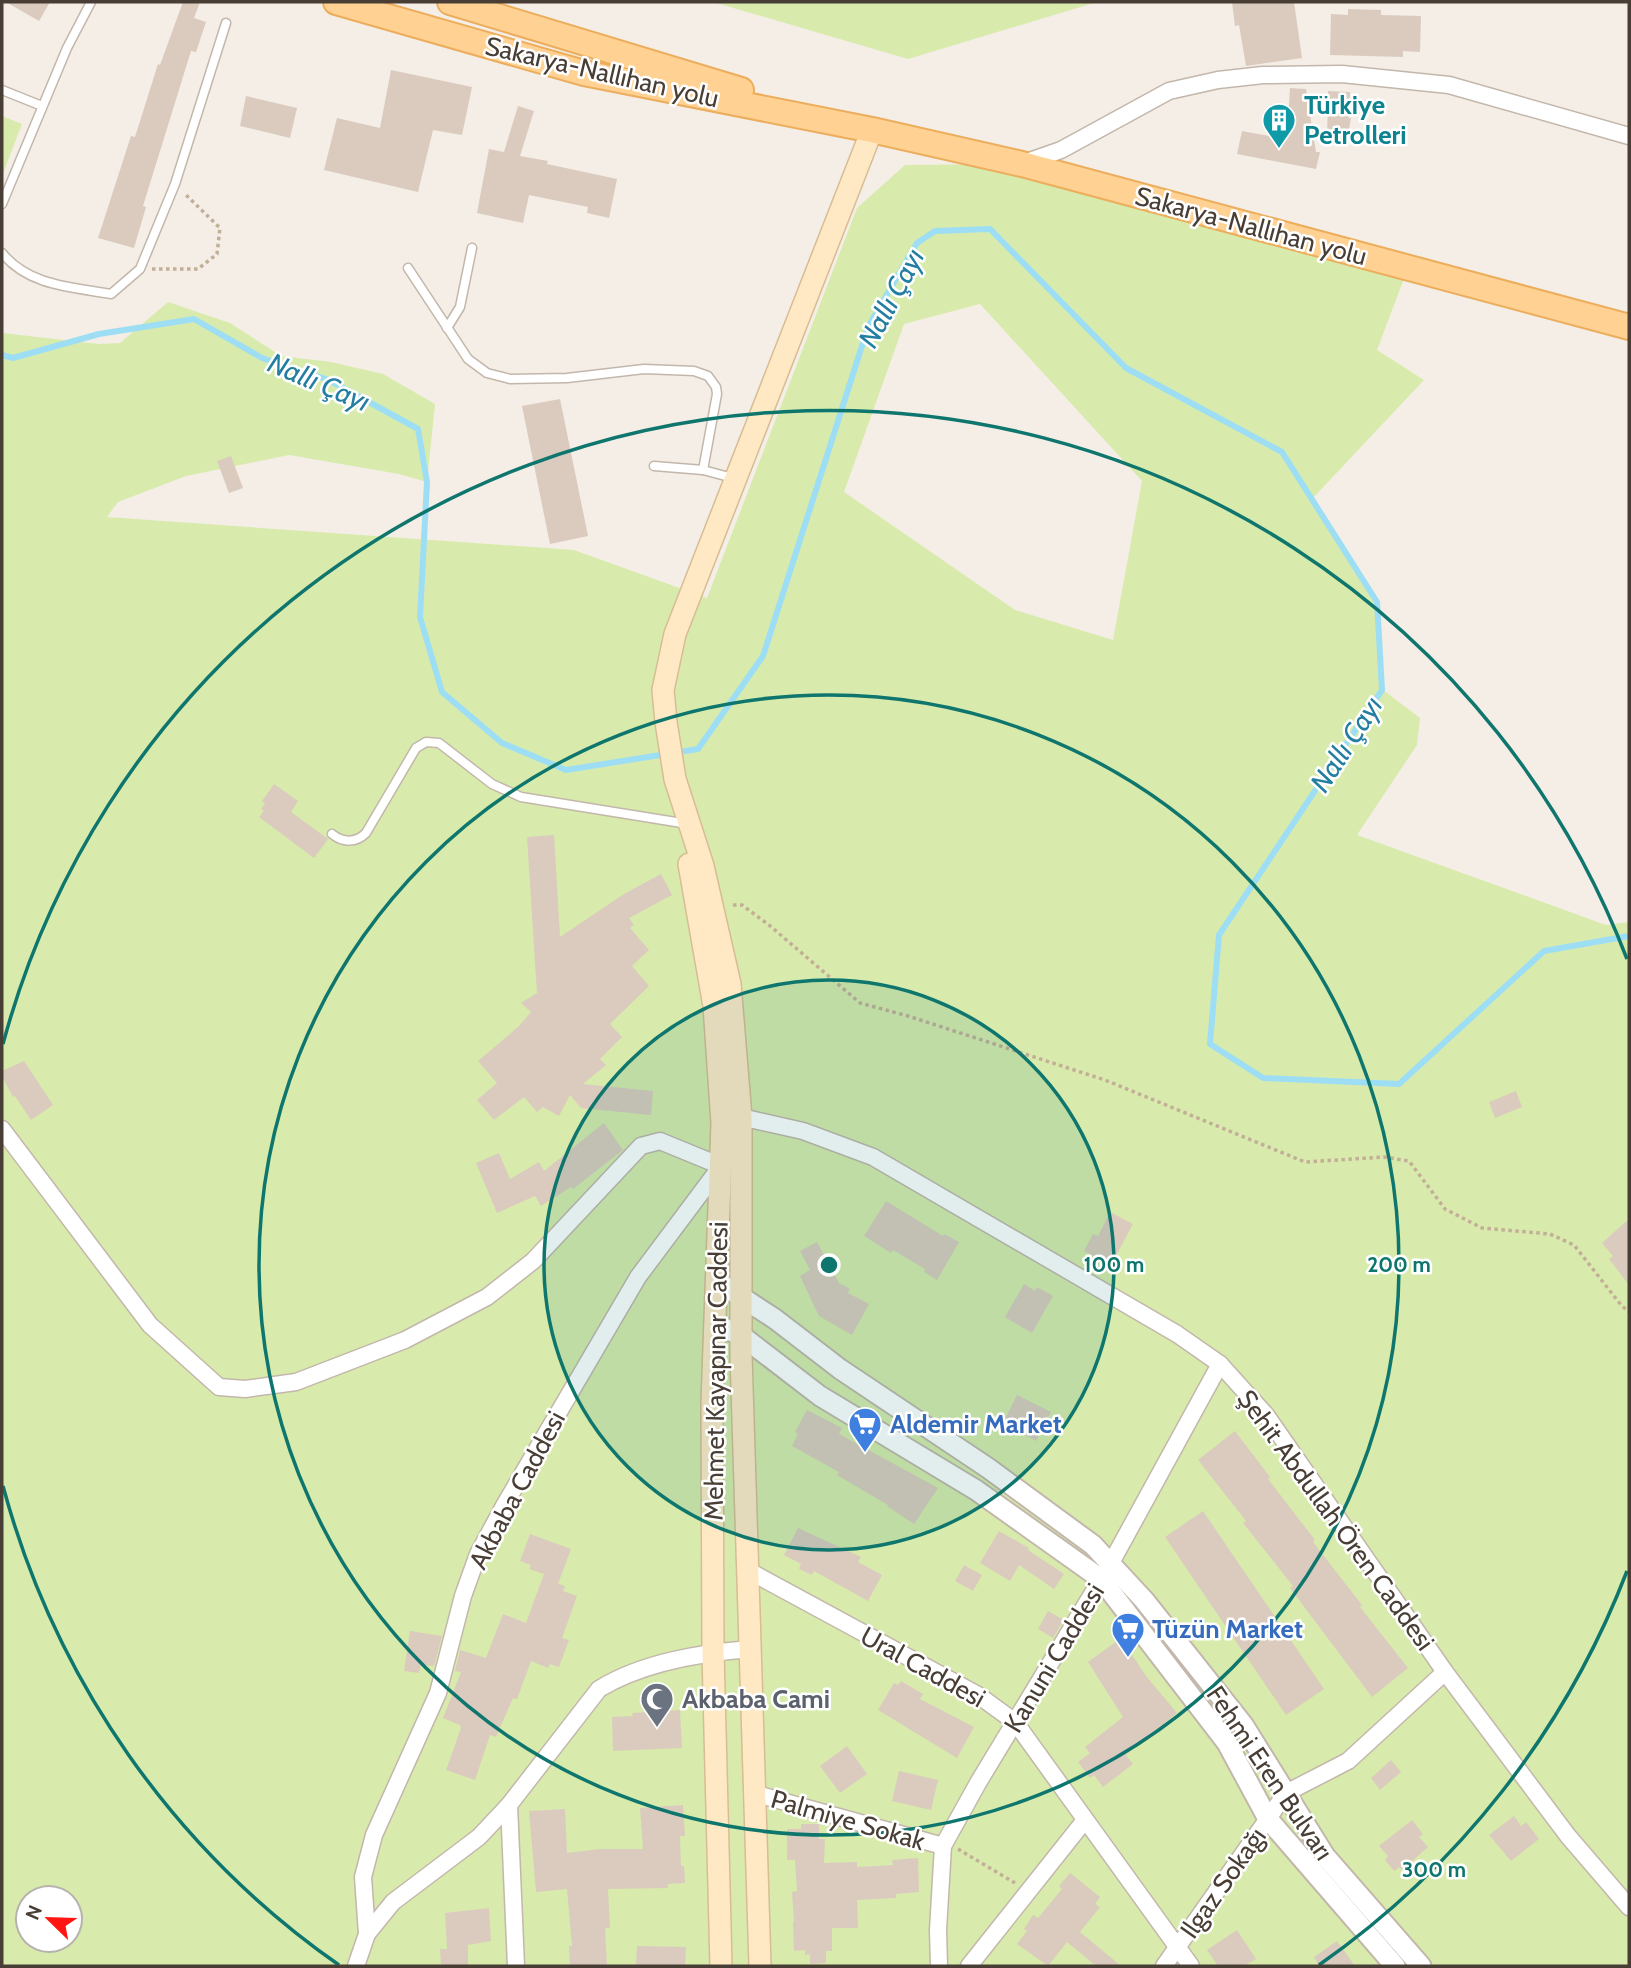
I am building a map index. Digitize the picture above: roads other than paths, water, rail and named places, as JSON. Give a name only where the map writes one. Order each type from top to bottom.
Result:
[{"type":"main road","name":"Sakarya-Nallıhan yolu","points":[[336,2],[584,74],[872,130],[1022,164],[1629,327]]},
{"type":"main road","name":"Sakarya-Nallıhan yolu","points":[[450,2],[872,130]]},
{"type":"main road","points":[[675,779],[663,690],[675,634],[872,130]]},
{"type":"main road","name":"Mehmet Kayapınar Caddesi","points":[[675,779],[714,1006],[722,1123],[712,1403],[713,1652],[721,1966]]},
{"type":"main road","name":"Mehmet Kayapınar Caddesi","points":[[675,779],[704,866],[730,984],[741,1117],[741,1294],[753,1793],[760,1966]]},
{"type":"street","points":[[1022,164],[1061,150],[1169,91],[1218,80],[1263,75],[1342,74],[1449,85],[1629,136]]},
{"type":"street","name":"Şehit Abdullah Ören Caddesi","points":[[741,1117],[803,1131],[873,1157],[1177,1334],[1220,1364],[1266,1415],[1445,1672],[1568,1836],[1629,1907]]},
{"type":"street","points":[[2,1129],[150,1325],[219,1387],[245,1389],[296,1381],[405,1340],[487,1297],[533,1261],[641,1146],[660,1141],[721,1166]]},
{"type":"street","name":"Akbaba Caddesi","points":[[356,1966],[367,1934],[363,1877],[374,1835],[438,1693],[463,1596],[478,1554],[638,1277],[721,1166]]},
{"type":"street","name":"Fehmi Eren Bulvarı","points":[[718,1281],[741,1294],[840,1369],[999,1476],[1093,1545],[1106,1572],[1227,1743],[1268,1819],[1395,1966]]},
{"type":"street","name":"Fehmi Eren Bulvarı","points":[[715,1324],[742,1336],[820,1396],[976,1490],[1106,1572],[1144,1600],[1244,1727],[1325,1856],[1421,1966]]},
{"type":"street","name":"Kanuni Caddesi","points":[[940,1966],[938,1930],[944,1844],[1106,1572],[1220,1364]]},
{"type":"street","name":"Ural Caddesi","points":[[749,1572],[978,1695],[1015,1722],[1191,1966]]},
{"type":"street","points":[[367,1934],[393,1902],[479,1837],[509,1805],[599,1689],[615,1679],[647,1668],[713,1652],[750,1649]]},
{"type":"street","name":"Ilgaz Sokağı","points":[[1164,1966],[1286,1793],[1348,1761],[1445,1672]]},
{"type":"street","name":"Palmiye Sokak","points":[[753,1793],[944,1844]]},
{"type":"street","points":[[509,1805],[516,1966]]},
{"type":"street","points":[[969,1966],[1085,1820]]},
{"type":"lane","points":[[2,204],[67,48],[91,2]]},
{"type":"lane","points":[[2,253],[17,269],[40,281],[111,294],[140,269],[175,184],[226,23]]},
{"type":"lane","points":[[2,90],[42,106]]},
{"type":"lane","points":[[447,328],[460,307],[472,248]]},
{"type":"lane","points":[[408,268],[468,359],[477,367],[499,377],[567,378],[644,369],[694,371],[708,376],[716,387],[717,394],[703,470]]},
{"type":"lane","points":[[654,467],[703,470],[736,479]]},
{"type":"lane","points":[[332,834],[348,841],[366,833],[416,748],[420,744],[433,741],[445,747],[492,784],[520,797],[682,823]]},
{"type":"waterway","name":"Nallı Çayı","points":[[2,355],[13,358],[99,334],[194,319],[262,358],[329,380],[418,429],[427,482],[420,617],[442,692],[502,743],[566,770],[698,749],[763,656],[868,327],[917,243],[935,231],[990,229],[1126,368],[1282,452],[1377,602],[1382,690],[1219,935],[1210,1044],[1263,1078],[1399,1084],[1544,951],[1629,936]]},
{"type":"place","name":"Türkiye Petrolleri","points":[[1279,150]]},
{"type":"place","name":"Aldemir Market","points":[[865,1454]]},
{"type":"place","name":"Tüzün Market","points":[[1128,1659]]},
{"type":"place","name":"Akbaba Cami","points":[[657,1729]]}]
